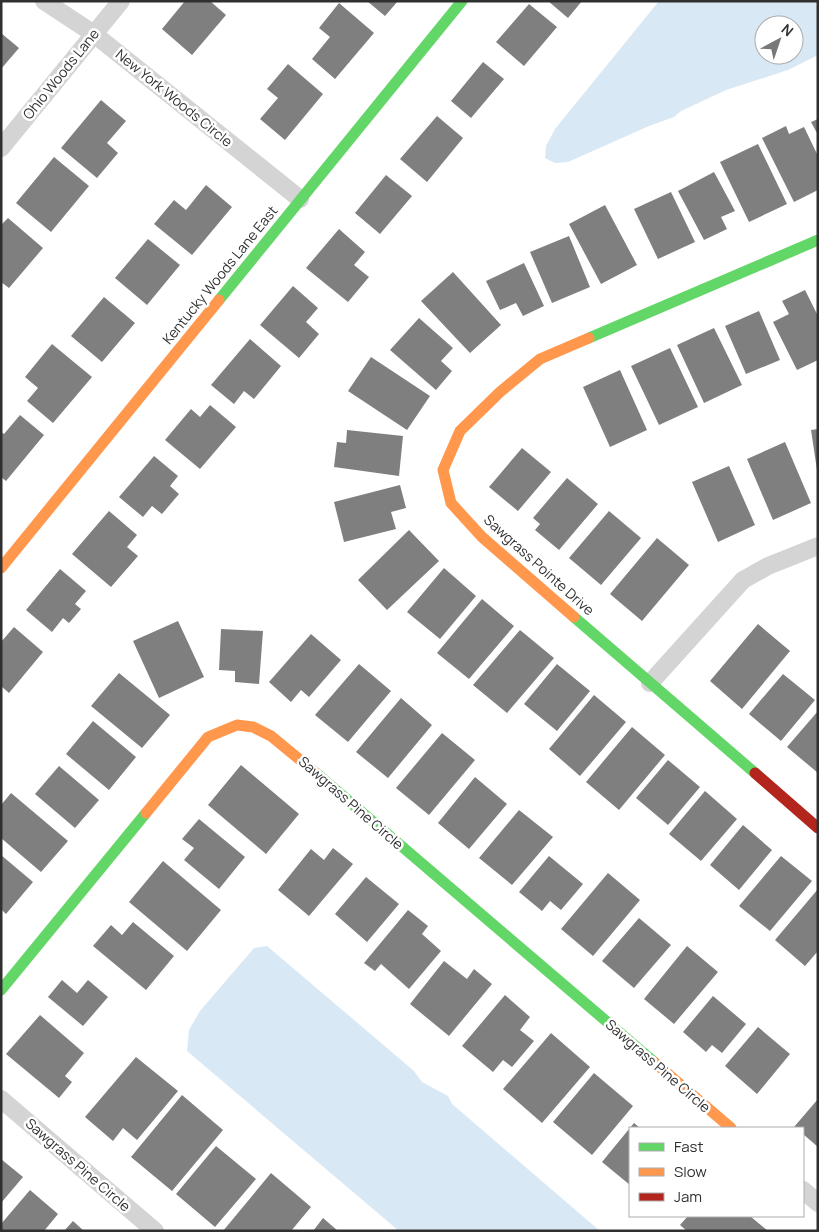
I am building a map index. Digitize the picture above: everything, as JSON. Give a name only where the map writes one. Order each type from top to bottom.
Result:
[{"type":"street","name":"New York Woods Circle","points":[[44,1],[94,34],[300,199]]},
{"type":"street","name":"Ohio Woods Lane","points":[[1,148],[121,1]]},
{"type":"street","name":"Kentucky Woods Lane East","points":[[1,568],[462,1]]},
{"type":"street","name":"Sawgrass Pointe Drive","points":[[818,240],[540,359],[500,392],[460,431],[443,470],[451,502],[482,537],[818,828]]},
{"type":"street","points":[[650,683],[743,580],[768,566],[818,546]]},
{"type":"street","name":"Sawgrass Pine Circle","points":[[1,990],[208,737],[226,727],[239,723],[252,725],[281,743],[730,1127]]},
{"type":"street","name":"Sawgrass Pine Circle","points":[[1,1099],[155,1231]]},
{"type":"street","points":[[804,1191],[818,1203]]},
{"type":"water","points":[[659,1],[818,1],[818,55],[804,62],[804,15],[754,15],[754,65],[798,65],[726,90],[681,111],[674,117],[568,162],[555,163],[545,158],[546,146],[555,129]]},
{"type":"water","points":[[267,946],[414,1071],[422,1082],[448,1096],[452,1104],[600,1231],[399,1231],[187,1051],[189,1030],[200,1011],[254,948]]},
{"type":"building","points":[[185,1],[210,1],[226,15],[192,55],[162,29]]},
{"type":"building","points":[[367,1],[398,1],[385,16]]},
{"type":"building","points":[[548,1],[582,1],[568,18]]},
{"type":"building","points":[[339,3],[374,33],[335,79],[312,59],[330,37],[319,28]]},
{"type":"building","points":[[529,4],[557,27],[524,66],[496,42]]},
{"type":"building","points":[[1,33],[19,48],[1,69]]},
{"type":"building","points":[[483,62],[504,79],[471,118],[451,101]]},
{"type":"building","points":[[288,64],[323,94],[285,140],[260,119],[278,98],[267,89]]},
{"type":"building","points":[[101,100],[126,121],[107,143],[118,153],[97,178],[61,148]]},
{"type":"building","points":[[437,116],[463,138],[427,182],[400,159]]},
{"type":"building","points":[[818,119],[818,135],[811,122]]},
{"type":"building","points":[[786,126],[789,134],[804,127],[818,156],[818,190],[794,202],[762,138]]},
{"type":"building","points":[[758,144],[787,204],[749,222],[720,162]]},
{"type":"building","points":[[54,157],[89,186],[51,232],[16,203]]},
{"type":"building","points":[[714,172],[735,211],[721,217],[727,229],[704,240],[678,191]]},
{"type":"building","points":[[386,175],[412,196],[380,234],[355,213]]},
{"type":"building","points":[[206,185],[232,207],[192,255],[154,224],[174,200],[186,210]]},
{"type":"building","points":[[671,192],[695,242],[658,259],[634,209]]},
{"type":"building","points":[[605,205],[637,265],[601,284],[569,224]]},
{"type":"building","points":[[8,218],[43,248],[9,288],[1,282],[1,225]]},
{"type":"building","points":[[339,229],[365,252],[354,265],[369,277],[348,302],[306,268]]},
{"type":"building","points":[[569,236],[590,287],[552,303],[530,252]]},
{"type":"building","points":[[148,239],[180,265],[147,305],[115,278]]},
{"type":"building","points":[[524,263],[544,306],[523,316],[516,303],[500,310],[486,281]]},
{"type":"building","points":[[453,272],[501,325],[470,353],[421,301]]},
{"type":"building","points":[[293,286],[318,308],[306,322],[319,334],[299,358],[260,325]]},
{"type":"building","points":[[805,290],[818,316],[818,360],[797,370],[773,322],[789,314],[782,301]]},
{"type":"building","points":[[104,297],[135,323],[102,362],[71,336]]},
{"type":"building","points":[[759,311],[780,360],[746,374],[725,326]]},
{"type":"building","points":[[419,318],[453,348],[441,361],[452,371],[436,390],[390,350]]},
{"type":"building","points":[[714,328],[742,385],[704,403],[677,345]]},
{"type":"building","points":[[250,339],[281,366],[254,399],[244,391],[234,404],[211,385]]},
{"type":"building","points":[[52,344],[92,377],[53,423],[27,401],[38,388],[25,377]]},
{"type":"building","points":[[670,348],[698,407],[659,425],[631,366]]},
{"type":"building","points":[[371,357],[430,396],[407,430],[348,391]]},
{"type":"building","points":[[620,370],[647,430],[610,447],[583,387]]},
{"type":"building","points":[[210,405],[236,427],[200,469],[165,440],[191,409],[200,417]]},
{"type":"building","points":[[20,415],[44,435],[6,481],[1,477],[1,432],[4,434]]},
{"type":"building","points":[[818,429],[818,470],[817,470],[811,430]]},
{"type":"building","points":[[347,430],[403,436],[399,476],[334,467],[337,442],[346,443]]},
{"type":"building","points":[[785,442],[811,503],[773,520],[747,459]]},
{"type":"building","points":[[522,448],[551,472],[518,511],[489,487]]},
{"type":"building","points":[[154,456],[178,476],[170,486],[179,494],[162,514],[152,506],[143,517],[119,497]]},
{"type":"building","points":[[729,466],[755,525],[718,542],[692,482]]},
{"type":"building","points":[[567,478],[598,504],[559,550],[535,530],[540,524],[533,518]]},
{"type":"building","points":[[400,485],[406,508],[391,512],[396,529],[344,542],[334,502]]},
{"type":"building","points":[[109,511],[137,535],[127,547],[138,556],[111,587],[72,554]]},
{"type":"building","points":[[609,511],[641,538],[601,585],[569,558]]},
{"type":"building","points":[[409,530],[439,561],[387,610],[358,580]]},
{"type":"building","points":[[657,538],[689,565],[642,621],[610,594]]},
{"type":"building","points":[[444,568],[476,596],[440,639],[407,612]]},
{"type":"building","points":[[60,569],[86,591],[75,604],[81,609],[69,623],[63,618],[52,632],[26,610]]},
{"type":"building","points":[[482,599],[514,626],[469,679],[437,653]]},
{"type":"building","points":[[178,621],[204,677],[159,698],[133,641]]},
{"type":"building","points":[[758,624],[790,651],[742,709],[710,681]]},
{"type":"building","points":[[14,627],[43,652],[9,693],[1,686],[1,642]]},
{"type":"building","points":[[221,629],[263,631],[259,684],[235,682],[235,671],[219,670]]},
{"type":"building","points":[[520,630],[554,658],[507,713],[473,685]]},
{"type":"building","points":[[311,634],[341,660],[309,697],[301,690],[291,702],[269,682]]},
{"type":"building","points":[[359,664],[391,691],[348,742],[315,715]]},
{"type":"building","points":[[557,664],[590,691],[557,731],[524,704]]},
{"type":"building","points":[[119,673],[170,715],[142,748],[91,706]]},
{"type":"building","points":[[783,674],[815,700],[781,741],[749,714]]},
{"type":"building","points":[[594,695],[626,722],[580,776],[549,749]]},
{"type":"building","points":[[401,698],[432,725],[388,778],[356,752]]},
{"type":"building","points":[[818,711],[818,773],[787,747]]},
{"type":"building","points":[[93,721],[136,757],[109,790],[66,754]]},
{"type":"building","points":[[632,727],[665,755],[619,810],[586,782]]},
{"type":"building","points":[[442,733],[475,760],[429,815],[396,788]]},
{"type":"building","points":[[668,760],[700,787],[668,825],[636,798]]},
{"type":"building","points":[[241,765],[299,814],[266,854],[208,805]]},
{"type":"building","points":[[59,766],[99,800],[75,828],[35,794]]},
{"type":"building","points":[[475,777],[507,804],[469,849],[438,823]]},
{"type":"building","points":[[705,791],[737,819],[701,861],[669,834]]},
{"type":"building","points":[[11,793],[68,841],[41,872],[1,838],[1,805]]},
{"type":"building","points":[[519,810],[553,837],[512,885],[479,858]]},
{"type":"building","points":[[199,819],[245,857],[219,889],[184,860],[194,848],[182,839]]},
{"type":"building","points":[[743,825],[772,850],[739,890],[710,865]]},
{"type":"building","points":[[333,848],[353,864],[309,916],[278,890],[311,849],[324,860]]},
{"type":"building","points":[[1,855],[33,882],[6,914],[1,909]]},
{"type":"building","points":[[549,856],[583,884],[561,910],[550,901],[542,911],[519,892]]},
{"type":"building","points":[[781,856],[812,881],[770,931],[739,906]]},
{"type":"building","points":[[163,861],[221,910],[187,951],[129,902]]},
{"type":"building","points":[[608,873],[640,900],[593,956],[561,929]]},
{"type":"building","points":[[366,877],[399,904],[367,942],[335,914]]},
{"type":"building","points":[[818,889],[818,951],[805,966],[775,940]]},
{"type":"building","points":[[408,910],[428,926],[422,934],[441,951],[409,989],[381,964],[375,971],[364,963]]},
{"type":"building","points":[[639,918],[671,945],[634,988],[602,961]]},
{"type":"building","points":[[133,922],[174,956],[146,990],[93,946],[111,925],[122,935]]},
{"type":"building","points":[[687,946],[718,972],[674,1024],[644,999]]},
{"type":"building","points":[[444,961],[467,979],[474,969],[492,984],[449,1036],[410,1004]]},
{"type":"building","points":[[62,980],[77,993],[88,980],[108,997],[83,1026],[48,997]]},
{"type":"building","points":[[505,995],[530,1017],[520,1030],[534,1041],[512,1067],[503,1060],[493,1072],[462,1046]]},
{"type":"building","points":[[713,996],[746,1024],[722,1053],[712,1045],[706,1052],[683,1032]]},
{"type":"building","points":[[40,1015],[84,1053],[65,1076],[72,1082],[59,1098],[6,1054]]},
{"type":"building","points":[[758,1027],[790,1054],[757,1094],[725,1066]]},
{"type":"building","points":[[551,1033],[590,1067],[542,1123],[503,1089]]},
{"type":"building","points":[[136,1057],[178,1091],[137,1140],[123,1128],[113,1141],[85,1117]]},
{"type":"building","points":[[594,1073],[633,1106],[592,1155],[553,1122]]},
{"type":"building","points":[[182,1095],[223,1130],[172,1191],[131,1157]]},
{"type":"building","points":[[818,1099],[818,1147],[804,1135],[804,1127],[794,1127]]},
{"type":"building","points":[[634,1123],[639,1127],[631,1127]]},
{"type":"building","points":[[629,1129],[629,1184],[602,1162]]},
{"type":"building","points":[[216,1146],[256,1179],[215,1227],[176,1194]]},
{"type":"building","points":[[1,1159],[23,1177],[1,1203]]},
{"type":"building","points":[[271,1173],[311,1207],[291,1231],[223,1231]]},
{"type":"building","points":[[30,1190],[58,1214],[44,1231],[1,1231],[1,1224]]},
{"type":"building","points":[[687,1217],[751,1217],[768,1231],[687,1231],[680,1225]]},
{"type":"building","points":[[323,1218],[338,1231],[313,1231]]},
{"type":"building","points":[[73,1221],[84,1231],[64,1231]]},
{"type":"traffic: fast","points":[[219,300],[462,1]]},
{"type":"traffic: fast","points":[[589,338],[818,240]]},
{"type":"traffic: fast","points":[[574,617],[755,773]]},
{"type":"traffic: fast","points":[[316,773],[654,1062]]},
{"type":"traffic: fast","points":[[1,990],[146,813]]},
{"type":"traffic: slow","points":[[1,568],[219,300]]},
{"type":"traffic: slow","points":[[574,617],[482,537],[451,503],[443,470],[460,431],[500,392],[540,359],[589,338]]},
{"type":"traffic: slow","points":[[146,813],[208,737],[237,725],[253,727],[271,736],[316,773]]},
{"type":"traffic: slow","points":[[654,1062],[730,1127]]},
{"type":"traffic: jam","points":[[755,773],[818,828]]}]
